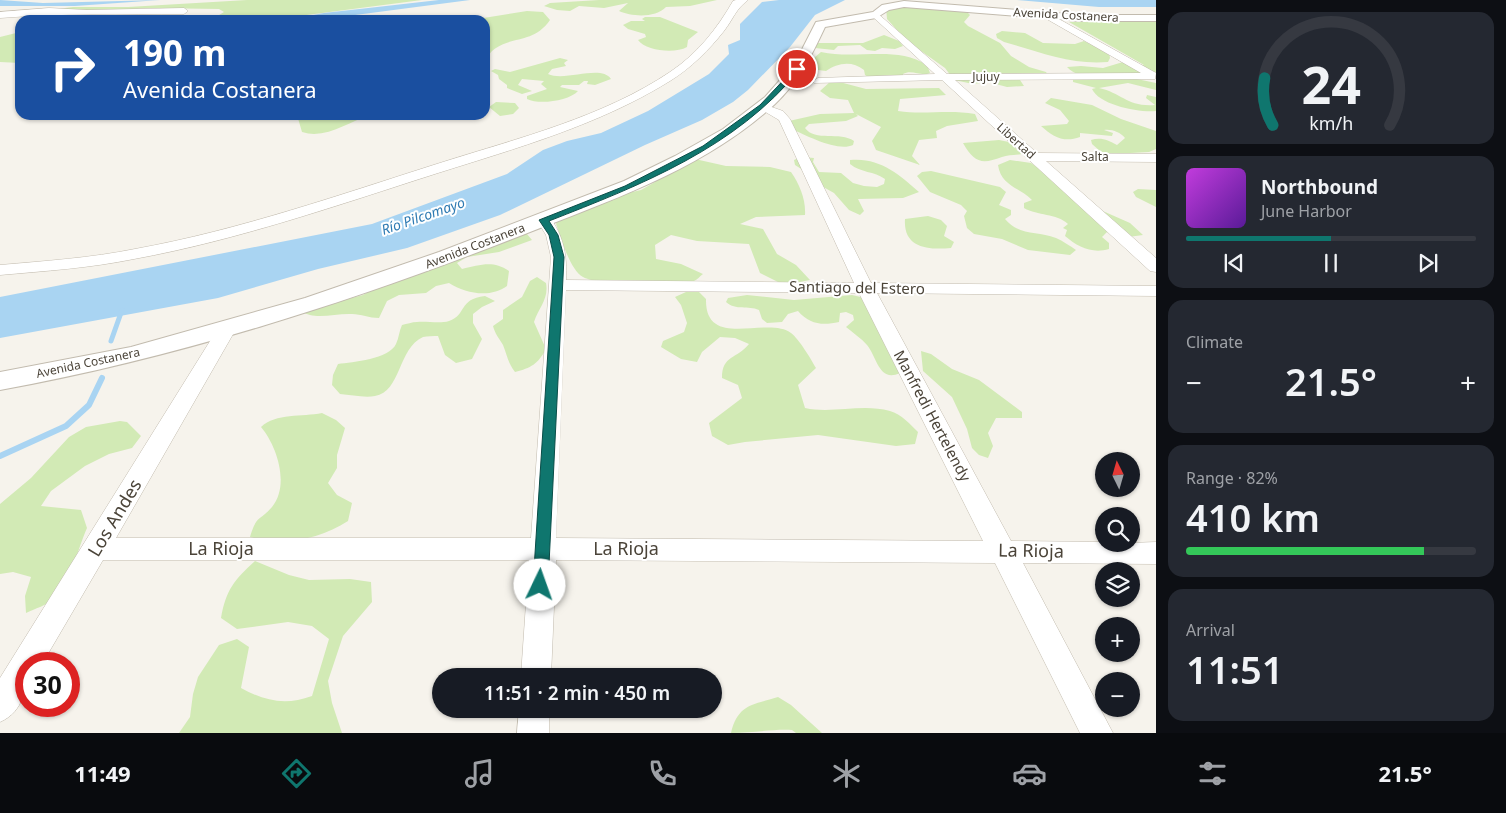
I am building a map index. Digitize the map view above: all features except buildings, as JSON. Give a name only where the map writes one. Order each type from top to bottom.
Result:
[{"type":"street","points":[[0,270],[150,252],[234,230],[456,162],[584,119],[631,98],[668,78],[707,44],[731,16],[736,4],[744,0]]},
{"type":"street","name":"Avenida Costanera","points":[[0,382],[129,356],[396,276],[515,233],[628,187],[697,152],[763,107],[808,57],[816,41],[820,24],[876,15],[886,7],[904,4],[1094,19],[1156,18]]},
{"type":"street","points":[[0,15],[49,11],[88,13],[184,11]]},
{"type":"street","name":"Libertad","points":[[876,15],[1156,267]]},
{"type":"street","points":[[1048,16],[1155,77]]},
{"type":"street","name":"Jujuy","points":[[818,81],[910,76],[1155,77]]},
{"type":"street","name":"Manfredi Hertelendy","points":[[763,107],[779,114],[784,119],[865,288],[1097,733]]},
{"type":"street","name":"Salta","points":[[1034,157],[1156,158]]},
{"type":"street","points":[[536,668],[559,257],[554,235],[544,220]]},
{"type":"street","name":"Santiago del Estero","points":[[558,285],[1156,290]]},
{"type":"street","name":"Los Andes","points":[[0,706],[227,328]]},
{"type":"street","name":"La Rioja","points":[[96,549],[542,549],[1156,553]]},
{"type":"street","points":[[533,733],[534,718]]},
{"type":"green space","points":[[247,0],[422,0],[306,15],[219,15],[224,12],[219,9],[152,8],[51,13],[57,9],[73,7],[128,7]]},
{"type":"green space","points":[[599,0],[717,0],[690,6],[666,7],[662,11],[650,15],[630,14],[619,11],[628,3],[604,8],[579,6],[570,11],[544,6],[550,3]]},
{"type":"green space","points":[[911,6],[966,11],[970,15],[964,22],[968,26],[1000,43],[1011,56],[1029,67],[1046,72],[1050,78],[1020,80],[1024,86],[1007,87],[988,82],[973,84],[954,80],[945,68],[907,41],[887,19],[886,7]]},
{"type":"green space","points":[[527,11],[543,12],[550,20],[531,36],[503,44],[490,54],[490,17]]},
{"type":"green space","points":[[645,17],[660,17],[698,32],[688,40],[687,47],[682,49],[668,51],[654,49],[647,47],[638,40],[646,37],[645,34],[628,29],[623,25],[631,21],[645,21],[642,19]]},
{"type":"green space","points":[[1156,21],[1156,72],[1097,77],[1075,73],[1067,67],[1103,68],[1123,62],[1144,65],[1069,22]]},
{"type":"green space","points":[[1002,31],[1025,33],[1043,43],[1075,44],[1084,41],[1109,53],[1110,58],[1108,62],[1081,62],[1055,57],[1004,42],[997,38],[996,34]]},
{"type":"green space","points":[[15,33],[15,63],[0,62],[0,37]]},
{"type":"green space","points":[[884,35],[899,41],[903,46],[895,49],[882,48],[875,51],[867,50],[860,45],[838,46],[834,50],[815,48],[817,43],[863,43]]},
{"type":"green space","points":[[821,52],[848,55],[890,54],[903,56],[927,65],[930,73],[910,72],[903,74],[903,77],[879,76],[870,78],[865,75],[864,70],[850,64],[835,66],[826,71],[818,70],[812,64],[815,57]]},
{"type":"green space","points":[[560,58],[568,60],[564,63],[566,66],[552,69],[548,74],[564,76],[599,73],[611,79],[595,85],[587,84],[588,81],[584,81],[579,85],[562,85],[560,87],[578,91],[561,100],[539,102],[527,99],[527,96],[547,89],[541,84],[544,81],[522,79],[518,85],[532,91],[522,94],[507,88],[507,85],[499,79],[498,75],[491,71],[495,69],[510,72]]},
{"type":"green space","points":[[1132,78],[1156,83],[1156,90],[1128,83],[1099,88],[1138,104],[1155,105],[1146,98],[1147,95],[1156,97],[1156,111],[1140,111],[1111,104],[1096,95],[1092,89],[1096,88],[1073,82],[1073,79]]},
{"type":"green space","points":[[832,80],[866,89],[939,88],[946,95],[900,99],[898,111],[975,114],[978,121],[947,126],[936,131],[937,138],[919,140],[912,156],[920,165],[876,150],[872,141],[881,127],[856,114],[858,116],[846,121],[809,124],[805,128],[815,135],[842,137],[854,141],[853,145],[847,147],[831,145],[792,129],[789,121],[820,114],[854,113],[848,100],[830,98],[820,91]]},
{"type":"green space","points":[[1051,98],[1092,105],[1121,119],[1156,131],[1156,149],[1149,152],[1112,154],[1101,152],[1092,144],[1091,140],[1104,140],[1117,145],[1125,138],[1110,130],[1104,130],[1113,133],[1112,136],[1080,133],[1080,137],[1064,139],[1054,136],[1041,126],[1067,124],[1069,121],[1060,110],[1045,103]]},
{"type":"green space","points":[[496,102],[515,103],[519,108],[513,114],[500,116],[490,106]]},
{"type":"green space","points":[[298,120],[358,120],[320,134],[302,132]]},
{"type":"green space","points":[[999,140],[1009,142],[1022,154],[983,161],[975,158],[963,143]]},
{"type":"green space","points":[[686,157],[726,166],[770,167],[791,172],[802,193],[805,215],[756,217],[740,224],[763,229],[777,254],[796,265],[810,280],[784,285],[760,273],[749,244],[697,241],[671,235],[655,245],[656,259],[681,264],[703,274],[695,280],[672,284],[620,284],[591,280],[578,273],[566,253],[556,224],[563,211],[581,204],[641,190],[655,182],[661,173]]},
{"type":"green space","points":[[801,157],[814,158],[813,162],[819,172],[841,173],[853,183],[864,186],[877,187],[884,184],[885,179],[850,164],[850,160],[870,161],[896,173],[919,192],[903,198],[858,199],[864,211],[860,215],[849,210],[834,193],[809,179],[809,174],[795,165],[794,160]]},
{"type":"green space","points":[[1010,160],[1031,163],[1096,208],[1130,223],[1143,235],[1121,238],[1107,232],[1102,237],[1109,243],[1109,249],[1097,251],[1075,243],[1065,236],[1067,230],[1063,228],[1068,224],[1063,220],[1024,208],[1024,203],[1032,200],[1011,186],[1000,172],[998,165]]},
{"type":"green space","points":[[931,171],[1000,187],[1006,192],[999,205],[1011,210],[1011,215],[1005,219],[1010,224],[1022,231],[1056,238],[1076,250],[1070,255],[1028,250],[1002,239],[974,234],[967,228],[964,216],[967,211],[961,205],[930,192],[917,176],[922,172]]},
{"type":"green space","points":[[1138,189],[1156,190],[1156,207],[1136,197],[1133,192]]},
{"type":"green space","points":[[928,216],[941,220],[947,226],[944,236],[954,242],[951,248],[926,247],[919,245],[908,236],[905,229],[905,219]]},
{"type":"green space","points":[[514,233],[527,234],[532,240],[499,252],[467,257],[457,263],[462,269],[492,264],[509,271],[507,286],[501,290],[478,293],[463,290],[449,283],[436,286],[426,293],[399,295],[387,301],[379,318],[352,314],[312,316],[301,311],[363,295],[396,276]]},
{"type":"green space","points":[[537,277],[546,283],[547,289],[534,322],[546,349],[534,365],[515,372],[493,326],[503,319],[503,310],[522,297],[530,281]]},
{"type":"green space","points":[[686,292],[699,292],[706,299],[708,315],[716,324],[726,328],[768,327],[791,333],[805,349],[816,368],[798,385],[805,408],[826,410],[869,408],[894,412],[918,432],[915,444],[896,446],[818,435],[728,445],[712,436],[709,423],[742,398],[738,385],[722,378],[725,365],[727,361],[749,344],[735,338],[720,337],[702,352],[697,362],[681,359],[661,347],[663,341],[684,332],[687,323],[681,305],[675,297]]},
{"type":"green space","points":[[747,295],[794,300],[852,295],[865,298],[900,373],[887,375],[883,372],[867,345],[846,327],[854,320],[853,315],[846,312],[840,313],[839,322],[833,323],[816,323],[807,319],[798,311],[788,314],[782,322],[767,323],[762,319],[759,310],[738,307],[726,302],[728,298]]},
{"type":"green space","points":[[485,296],[495,301],[473,314],[473,323],[482,339],[472,359],[456,363],[445,355],[438,336],[423,337],[409,350],[390,387],[384,393],[367,397],[340,394],[332,385],[333,375],[338,364],[370,359],[386,353],[396,344],[402,325],[415,322],[449,321],[455,318],[471,300]]},
{"type":"green space","points":[[921,351],[931,354],[952,369],[979,380],[1022,412],[1022,418],[996,418],[988,433],[993,446],[988,458],[979,455],[972,448],[967,429],[952,397],[923,371]]},
{"type":"green space","points":[[322,413],[336,420],[345,428],[337,455],[337,468],[328,483],[337,495],[352,503],[348,521],[326,532],[301,540],[275,541],[250,537],[257,521],[272,507],[280,488],[281,477],[276,455],[272,444],[261,427],[274,419],[282,417]]},
{"type":"green space","points":[[120,421],[127,422],[141,436],[132,448],[109,454],[85,466],[51,491],[41,506],[81,510],[87,528],[70,573],[60,590],[48,603],[26,613],[25,596],[31,577],[13,572],[0,574],[0,504],[31,478],[69,437],[86,427]]},
{"type":"green space","points":[[255,561],[289,575],[309,580],[350,579],[371,582],[372,602],[343,636],[328,681],[332,703],[342,733],[179,733],[190,717],[193,694],[198,677],[219,645],[237,639],[249,647],[241,688],[275,701],[293,701],[312,696],[329,639],[312,626],[288,622],[237,629],[221,618],[225,600],[232,586]]},
{"type":"green space","points":[[778,697],[791,705],[822,733],[796,733],[792,730],[784,730],[731,733],[734,723],[742,711],[754,704]]},
{"type":"water","points":[[0,0],[43,3],[160,0],[75,6],[0,6]]},
{"type":"water","points":[[439,0],[470,0],[355,15],[313,15]]},
{"type":"water","name":"Río Pilcomayo","points":[[779,0],[845,0],[815,15],[790,47],[748,90],[733,102],[702,120],[645,145],[500,215],[407,248],[318,269],[218,298],[0,338],[0,297],[372,224],[507,174],[543,150],[567,141],[601,133],[648,111],[709,74],[729,54],[728,45],[740,40],[740,24],[762,2]]},
{"type":"water","points":[[1017,0],[1156,0],[1156,7],[1099,7]]},
{"type":"waterway","points":[[111,341],[122,310]]},
{"type":"waterway","points":[[0,456],[66,426],[89,405],[102,378]]},
{"type":"route","points":[[540,585],[559,257],[554,235],[544,220],[628,187],[705,148],[763,107],[797,69]]}]
